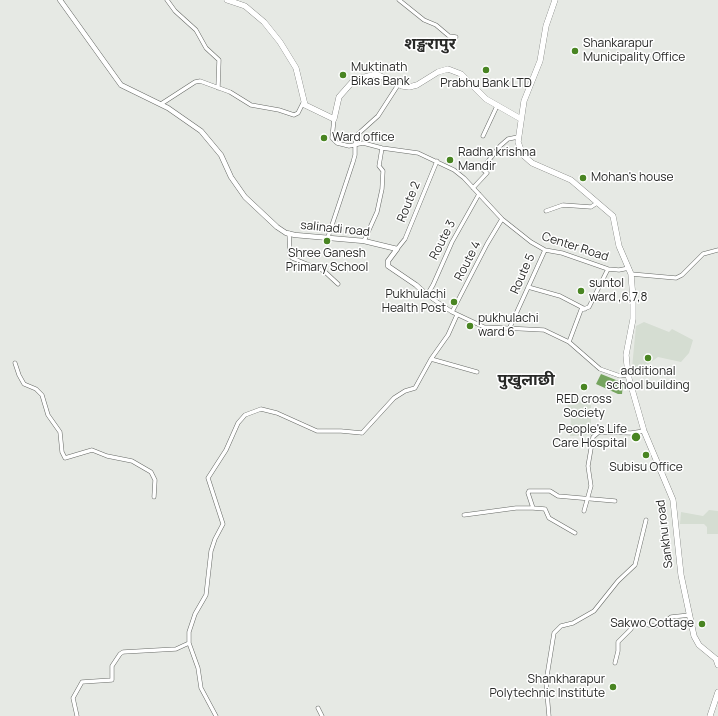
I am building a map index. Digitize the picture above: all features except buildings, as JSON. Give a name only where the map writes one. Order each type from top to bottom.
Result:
[{"type":"main road","points":[[227,0],[245,6],[258,16],[280,42],[299,75],[303,103],[308,107],[334,119],[339,97],[354,80],[376,74],[398,84],[413,86],[443,70],[453,70],[461,74],[481,94],[497,106],[521,120]]},
{"type":"main road","points":[[555,0],[546,26],[540,61],[524,101],[518,137],[519,147],[523,155],[532,163],[571,180],[613,216],[619,246],[631,274]]},
{"type":"main road","name":"Sankhu road","points":[[631,274],[633,319],[626,355],[628,375],[644,431],[673,500],[680,569],[696,640],[716,659],[718,665]]},
{"type":"main road","points":[[711,715],[718,692]]},
{"type":"street","name":"salinadi road","points":[[60,0],[121,85],[135,93],[161,104],[201,131],[221,155],[231,177],[246,197],[277,227],[289,233],[364,241],[397,248]]},
{"type":"street","points":[[168,0],[176,11],[196,30],[206,48],[219,60],[218,88]]},
{"type":"street","points":[[399,0],[424,20],[436,25],[449,36],[456,37]]},
{"type":"street","points":[[161,104],[198,81],[230,92],[251,105],[279,110],[294,115],[298,113],[303,103]]},
{"type":"street","points":[[328,237],[354,158],[355,144],[358,134],[378,116],[398,84]]},
{"type":"street","points":[[483,136],[490,125],[497,106]]},
{"type":"street","name":"Center Road","points":[[334,119],[332,138],[334,141],[347,146],[363,143],[382,148],[413,152],[437,161],[454,170],[502,219],[531,242],[545,250],[562,253],[608,269],[619,270],[629,268]]},
{"type":"street","points":[[473,188],[487,173],[482,169],[500,146],[508,139],[518,137]]},
{"type":"street","points":[[364,241],[377,212],[382,189],[383,171],[379,166],[382,148]]},
{"type":"street","name":"Route 2","points":[[397,248],[405,239],[437,161]]},
{"type":"street","name":"Route 3","points":[[427,295],[434,285],[452,242],[479,194]]},
{"type":"street","points":[[546,211],[563,205],[591,207],[597,202]]},
{"type":"street","name":"Route 4","points":[[452,312],[487,244],[502,219]]},
{"type":"street","points":[[289,233],[290,252],[292,258],[324,271],[338,284]]},
{"type":"street","points":[[397,248],[388,261],[388,266],[457,315],[484,326],[544,330],[569,342],[600,369],[620,376],[628,375]]},
{"type":"street","name":"Route 5","points":[[510,328],[545,250]]},
{"type":"street","points":[[631,274],[676,278],[682,275],[703,254],[718,250]]},
{"type":"street","points":[[569,342],[581,310],[589,307],[608,269]]},
{"type":"street","points":[[528,287],[560,296],[585,309]]},
{"type":"street","points":[[216,716],[201,688],[198,668],[189,643],[191,622],[206,594],[211,551],[214,539],[223,524],[208,478],[226,450],[241,419],[248,414],[261,409],[277,413],[317,431],[341,430],[362,433],[394,398],[405,391],[415,388],[431,359],[448,335],[457,315]]},
{"type":"street","points":[[431,359],[477,372]]},
{"type":"street","points":[[15,363],[24,384],[36,389],[42,395],[48,415],[60,432],[62,452],[65,458],[92,450],[107,456],[132,461],[151,472],[155,480],[154,497]]},
{"type":"street","points":[[584,511],[591,482],[588,466],[590,451],[596,434],[604,432],[623,434],[644,431]]},
{"type":"street","points":[[533,508],[528,493],[529,490],[550,490],[558,496],[615,501]]},
{"type":"street","points":[[464,515],[533,508],[545,509],[549,518],[575,533]]},
{"type":"street","points":[[549,716],[546,682],[554,633],[561,626],[573,623],[594,611],[618,581],[635,565],[646,520]]},
{"type":"street","points":[[615,663],[618,651],[618,642],[631,629],[633,624],[637,623],[655,626],[665,622],[671,617],[690,615]]},
{"type":"street","points":[[77,716],[73,698],[82,682],[112,680],[112,666],[120,654],[124,652],[176,649],[189,643]]},
{"type":"street","points":[[318,708],[322,716]]},
{"type":"shaded area","points":[[644,322],[669,332],[672,329],[693,340],[689,353],[681,362],[658,357],[647,365],[636,370],[632,368],[636,326]]},
{"type":"shaded area","points":[[601,374],[621,382],[623,384],[622,394],[618,394],[596,384]]},
{"type":"shaded area","points":[[571,398],[591,405],[591,435],[570,436],[571,416],[564,413]]},
{"type":"shaded area","points":[[709,510],[718,511],[718,534],[707,534],[707,527],[704,524],[680,524],[681,512],[703,516]]},
{"type":"place","name":"Shankarapur Municipality Office","points":[[575,51]]},
{"type":"place","name":"Prabhu Bank LTD","points":[[486,70]]},
{"type":"place","name":"Muktinath Bikas Bank","points":[[343,75]]},
{"type":"place","name":"Ward office","points":[[324,138]]},
{"type":"place","name":"Radha krishna Mandir","points":[[450,160]]},
{"type":"place","name":"Mohan's house","points":[[583,178]]},
{"type":"place","name":"Shree Ganesh Primary School","points":[[327,241]]},
{"type":"place","name":"suntol ward ,6,7,8","points":[[581,291]]},
{"type":"place","name":"Pukhulachi Health Post","points":[[454,302]]},
{"type":"place","name":"pukhulachi ward 6","points":[[470,326]]},
{"type":"place","name":"additional school building","points":[[648,358]]},
{"type":"place","name":"RED cross Society","points":[[584,387]]},
{"type":"place","name":"People's Life Care Hospital","points":[[636,437]]},
{"type":"place","name":"Subisu Office","points":[[646,455]]},
{"type":"place","name":"Sakwo Cottage","points":[[702,624]]},
{"type":"place","name":"Shankharapur Polytechnic Institute","points":[[613,687]]},
{"type":"district","name":"शङ्खरापुर","points":[[430,45]]},
{"type":"district","name":"पुखुलाछी","points":[[526,381]]}]
